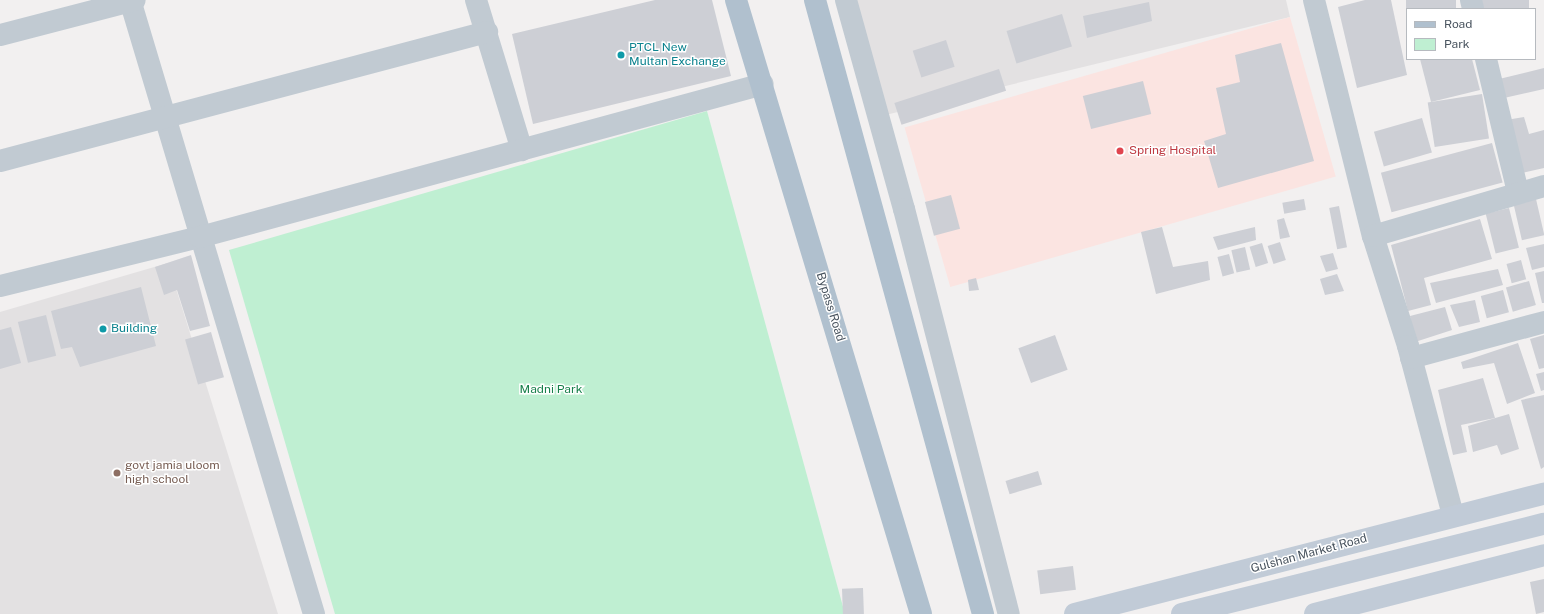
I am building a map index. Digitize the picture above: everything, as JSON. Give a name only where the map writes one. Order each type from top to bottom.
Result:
[{"type":"main road","name":"Bypass Road","points":[[736,0],[763,84],[921,614]]},
{"type":"main road","points":[[815,0],[983,614]]},
{"type":"main road","name":"Gulshan Market Road","points":[[1075,614],[1453,515],[1544,494]]},
{"type":"main road","points":[[1182,614],[1544,524]]},
{"type":"main road","points":[[1315,614],[1544,555]]},
{"type":"street","points":[[0,35],[132,0],[200,237],[314,614]]},
{"type":"street","points":[[476,0],[522,150]]},
{"type":"street","points":[[846,0],[1009,614]]},
{"type":"street","points":[[1314,0],[1373,236],[1411,358],[1453,515]]},
{"type":"street","points":[[0,161],[487,32]]},
{"type":"street","points":[[1486,60],[1518,192]]},
{"type":"street","points":[[0,286],[200,237],[763,84]]},
{"type":"street","points":[[1373,236],[1518,192],[1544,186]]},
{"type":"street","points":[[1411,358],[1544,322]]},
{"type":"street","points":[[925,400],[952,395]]},
{"type":"shaded area","points":[[842,0],[1286,0],[1290,17],[873,118]]},
{"type":"shaded area","name":"Spring Hospital","points":[[1290,17],[1336,177],[950,287],[905,128]]},
{"type":"shaded area","name":"govt jamia uloom high school","points":[[168,263],[278,614],[0,614],[0,312]]},
{"type":"green space","name":"Madni Park","points":[[707,111],[845,614],[335,614],[229,250]]},
{"type":"building","name":"PTCL New Multan Exchange","points":[[655,0],[712,0],[731,76],[533,124],[512,34]]},
{"type":"building","points":[[1365,0],[1391,0],[1407,75],[1357,88],[1338,7]]},
{"type":"building","points":[[1406,0],[1456,0],[1456,8],[1406,8]]},
{"type":"building","points":[[1478,0],[1529,0],[1529,8],[1478,8]]},
{"type":"building","points":[[1149,2],[1152,21],[1087,38],[1083,16]]},
{"type":"building","points":[[1062,14],[1072,47],[1016,63],[1007,31]]},
{"type":"building","points":[[946,40],[955,67],[921,77],[913,51]]},
{"type":"building","points":[[1281,43],[1314,161],[1218,188],[1204,141],[1226,134],[1216,88],[1240,82],[1235,55]]},
{"type":"building","points":[[1420,60],[1472,60],[1480,90],[1431,102]]},
{"type":"building","points":[[1544,68],[1544,89],[1504,98],[1495,80]]},
{"type":"building","points":[[999,69],[1006,91],[901,125],[894,103]]},
{"type":"building","points":[[1143,81],[1151,114],[1091,129],[1083,96]]},
{"type":"building","points":[[1482,94],[1489,138],[1435,147],[1428,103]]},
{"type":"building","points":[[1524,117],[1529,134],[1544,130],[1544,168],[1522,173],[1506,120]]},
{"type":"building","points":[[1422,118],[1432,153],[1384,166],[1374,132]]},
{"type":"building","points":[[1492,143],[1503,183],[1392,212],[1381,173]]},
{"type":"building","points":[[951,195],[960,229],[934,236],[925,202]]},
{"type":"building","points":[[1304,199],[1306,210],[1284,214],[1282,203]]},
{"type":"building","points":[[1536,199],[1544,235],[1522,240],[1514,204]]},
{"type":"building","points":[[1339,206],[1347,247],[1337,249],[1329,208]]},
{"type":"building","points":[[1509,208],[1519,248],[1496,254],[1486,214]]},
{"type":"building","points":[[1284,218],[1290,237],[1280,239],[1277,220]]},
{"type":"building","points":[[1480,219],[1492,259],[1424,278],[1431,305],[1408,311],[1391,245]]},
{"type":"building","points":[[1162,227],[1173,267],[1208,261],[1210,280],[1156,294],[1141,232]]},
{"type":"building","points":[[1255,227],[1256,240],[1218,250],[1213,237]]},
{"type":"building","points":[[1280,242],[1286,260],[1274,264],[1268,246]]},
{"type":"building","points":[[1262,243],[1268,263],[1256,267],[1250,247]]},
{"type":"building","points":[[1544,244],[1544,267],[1532,270],[1526,248]]},
{"type":"building","points":[[1245,247],[1250,269],[1237,273],[1231,250]]},
{"type":"building","points":[[1333,253],[1338,269],[1326,272],[1320,256]]},
{"type":"building","points":[[1229,254],[1234,273],[1223,276],[1217,257]]},
{"type":"building","name":"Building","points":[[191,255],[210,326],[190,331],[177,290],[164,295],[155,267]]},
{"type":"building","points":[[1521,260],[1526,279],[1512,283],[1507,264]]},
{"type":"building","points":[[1498,269],[1503,285],[1436,303],[1430,283]]},
{"type":"building","points":[[1544,271],[1544,303],[1542,303],[1535,273]]},
{"type":"building","points":[[1337,274],[1344,291],[1325,295],[1320,279]]},
{"type":"building","points":[[976,278],[979,290],[969,291],[968,280]]},
{"type":"building","points":[[1529,281],[1536,305],[1513,312],[1506,288]]},
{"type":"building","name":"Building","points":[[141,287],[156,346],[80,367],[72,347],[61,349],[51,311]]},
{"type":"building","points":[[1503,290],[1509,312],[1487,318],[1481,296]]},
{"type":"building","points":[[1475,300],[1480,322],[1459,327],[1450,305]]},
{"type":"building","points":[[1445,307],[1452,330],[1415,342],[1410,316]]},
{"type":"building","points":[[46,315],[56,356],[28,363],[18,322]]},
{"type":"building","points":[[11,327],[21,363],[0,369],[0,330]]},
{"type":"building","name":"Building","points":[[211,332],[224,377],[198,385],[185,339]]},
{"type":"building","points":[[1055,335],[1068,370],[1031,383],[1018,348]]},
{"type":"building","points":[[1544,335],[1544,368],[1539,369],[1530,339]]},
{"type":"building","points":[[1518,343],[1535,393],[1507,404],[1494,363],[1463,369],[1461,362]]},
{"type":"building","points":[[1544,372],[1544,390],[1541,391],[1536,374]]},
{"type":"building","points":[[1483,378],[1495,418],[1461,425],[1467,452],[1453,455],[1438,390]]},
{"type":"building","points":[[1544,395],[1544,467],[1541,469],[1521,400]]},
{"type":"building","points":[[1509,414],[1519,449],[1501,455],[1497,445],[1473,452],[1468,426]]},
{"type":"building","points":[[1038,471],[1042,484],[1010,494],[1005,481]]},
{"type":"building","points":[[1073,566],[1076,590],[1040,594],[1037,570]]},
{"type":"building","points":[[1544,579],[1544,612],[1536,614],[1530,582]]},
{"type":"building","points":[[863,588],[864,614],[843,614],[842,589]]},
{"type":"place","name":"PTCL New Multan Exchange","points":[[621,55]]},
{"type":"place","name":"Spring Hospital","points":[[1120,151]]},
{"type":"place","name":"Building","points":[[103,329]]},
{"type":"place","name":"govt jamia uloom high school","points":[[117,473]]}]
